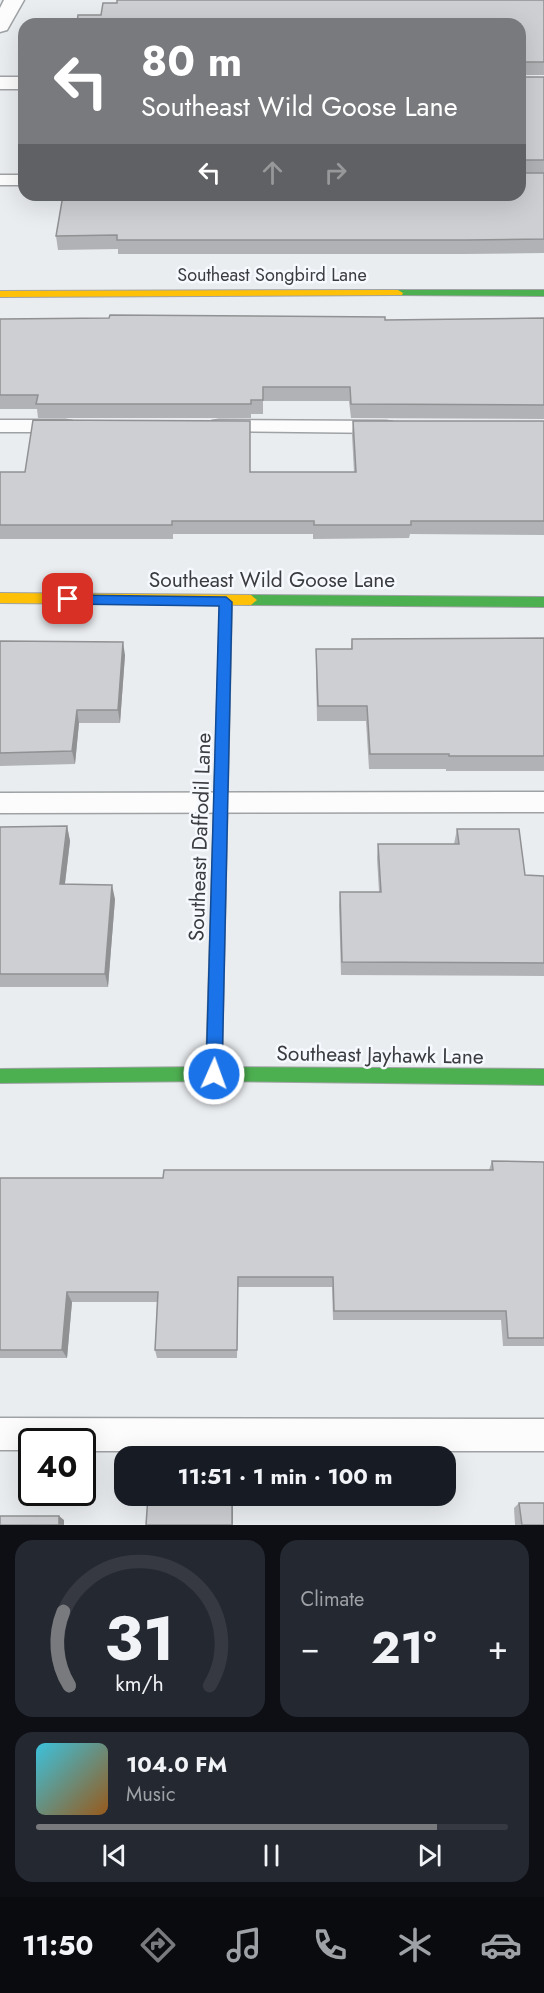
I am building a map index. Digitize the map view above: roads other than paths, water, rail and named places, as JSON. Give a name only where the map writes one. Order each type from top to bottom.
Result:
[{"type":"street","points":[[0,26],[14,0]]},
{"type":"street","points":[[0,82],[18,83]]},
{"type":"street","name":"Southeast Songbird Lane","points":[[0,294],[544,293]]},
{"type":"street","name":"Southeast Wild Goose Lane","points":[[0,598],[226,602],[544,602]]},
{"type":"street","name":"Southeast Daffodil Lane","points":[[214,1074],[226,602]]},
{"type":"street","name":"Southeast Jayhawk Lane","points":[[0,1076],[214,1074],[544,1077]]},
{"type":"lane","points":[[0,180],[18,180]]},
{"type":"lane","points":[[0,426],[83,426]]},
{"type":"lane","points":[[201,426],[402,427]]},
{"type":"lane","points":[[0,803],[544,802]]},
{"type":"lane","points":[[0,1434],[544,1435]]}]
